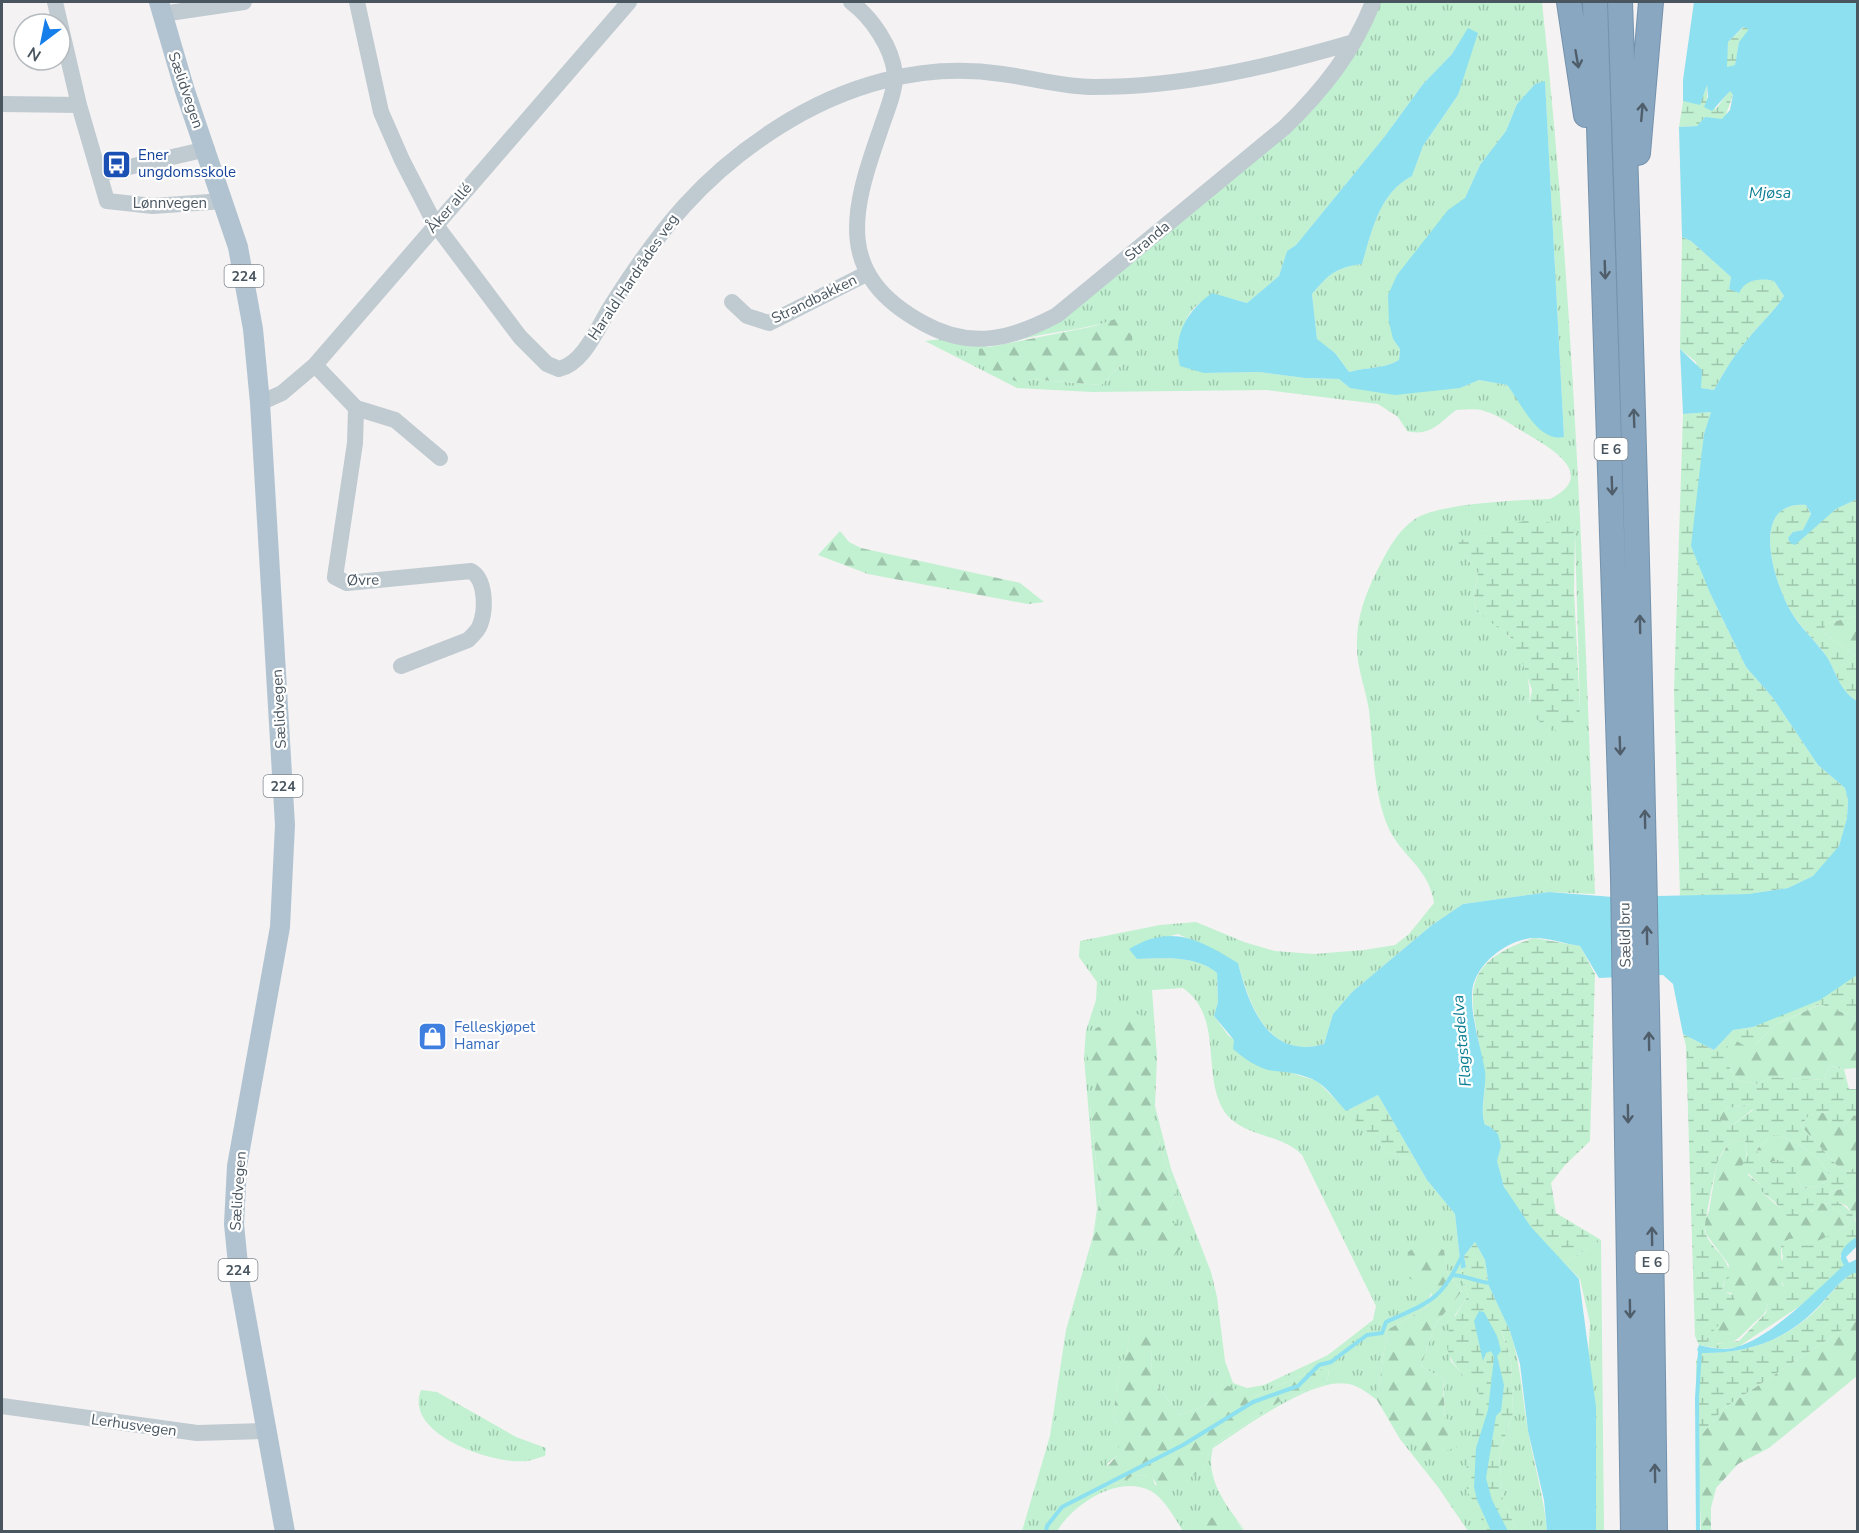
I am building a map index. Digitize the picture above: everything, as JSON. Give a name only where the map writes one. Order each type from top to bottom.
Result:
[{"type":"highway","name":"E 6","points":[[1569,2],[1594,176],[1603,212]]},
{"type":"highway","name":"E 6","points":[[1595,2],[1635,877]]},
{"type":"highway","name":"E 6","points":[[1620,2],[1627,211],[1635,877]]},
{"type":"highway","name":"E 6","points":[[1627,211],[1636,169],[1651,2]]},
{"type":"highway","name":"Sælid bru","points":[[1635,877],[1637,993]]},
{"type":"highway","name":"E 6","points":[[1633,1532],[1637,993]]},
{"type":"highway","name":"E 6","points":[[1637,993],[1656,1532]]},
{"type":"main road","name":"Sælidvegen","points":[[160,8],[238,248],[247,289],[260,403],[285,825],[280,927],[237,1166],[234,1224],[240,1284],[285,1532]]},
{"type":"street","name":"Lønnvegen","points":[[55,2],[79,105],[107,201],[153,206],[224,201]]},
{"type":"street","points":[[160,8],[244,2]]},
{"type":"street","points":[[357,2],[381,111],[402,160],[435,224]]},
{"type":"street","name":"Åker allé","points":[[260,403],[282,393],[315,365],[629,2]]},
{"type":"street","points":[[851,2],[881,37],[890,55],[895,76],[861,191],[858,241],[866,274]]},
{"type":"street","name":"Stranda","points":[[866,274],[891,302],[910,316],[931,328],[978,340],[998,338],[1036,326],[1057,315],[1285,127],[1316,97],[1354,42],[1373,2]]},
{"type":"street","name":"Harald Hardrådes veg","points":[[435,224],[520,337],[548,364],[559,369],[576,360],[633,272],[686,201],[740,154],[778,127],[823,101],[895,76],[968,71],[1067,85],[1154,84],[1257,69],[1354,42]]},
{"type":"street","points":[[2,104],[79,105]]},
{"type":"street","points":[[99,174],[207,149]]},
{"type":"street","name":"Strandbakken","points":[[732,302],[747,316],[769,323],[866,274]]},
{"type":"street","points":[[315,365],[356,408],[395,420],[440,458]]},
{"type":"street","name":"Øvre","points":[[356,408],[355,443],[335,577],[346,583],[471,571],[480,578],[482,584],[481,624],[476,633],[468,640],[401,666]]},
{"type":"street","name":"Lerhusvegen","points":[[2,1406],[197,1433],[266,1431]]},
{"type":"green space","points":[[1379,2],[1542,2],[1570,336],[1582,559],[1595,894],[1549,892],[1463,904],[1432,925],[1352,992],[1333,1014],[1324,1044],[1305,1047],[1289,1044],[1275,1037],[1264,1026],[1249,996],[1238,963],[1178,934],[1136,945],[1130,949],[1137,959],[1189,960],[1209,967],[1217,973],[1218,1002],[1214,1016],[1228,1035],[1275,1071],[1282,1070],[1317,1081],[1388,1152],[1416,1161],[1427,1180],[1455,1214],[1461,1269],[1468,1296],[1455,1315],[1450,1360],[1479,1394],[1474,1464],[1477,1499],[1487,1531],[1468,1531],[1438,1487],[1400,1439],[1416,1438],[1444,1418],[1445,1380],[1421,1366],[1435,1325],[1462,1291],[1448,1275],[1444,1251],[1426,1308],[1387,1330],[1377,1400],[1360,1388],[1349,1384],[1334,1384],[1317,1388],[1279,1406],[1213,1448],[1212,1471],[1219,1493],[1246,1531],[1236,1520],[1191,1522],[1189,1531],[1183,1531],[1161,1499],[1151,1491],[1125,1486],[1098,1494],[1074,1511],[1057,1531],[1022,1531],[1050,1436],[1066,1330],[1093,1236],[1097,1209],[1084,1057],[1086,1031],[1096,1000],[1097,982],[1079,957],[1080,941],[1160,925],[1196,922],[1244,942],[1275,951],[1314,954],[1395,945],[1409,934],[1434,903],[1426,879],[1391,833],[1378,795],[1369,710],[1357,656],[1359,619],[1364,600],[1392,543],[1415,519],[1442,509],[1460,506],[1550,499],[1564,490],[1570,480],[1570,470],[1564,461],[1544,444],[1494,414],[1481,410],[1456,410],[1434,428],[1415,432],[1407,431],[1398,417],[1378,404],[1267,390],[1092,392],[1017,388],[925,341],[942,339],[1011,341],[1267,151]],"holes":[[[1469,28],[1458,95],[1423,146],[1412,176],[1401,183],[1384,203],[1378,214],[1362,264],[1333,273],[1312,294],[1317,340],[1335,353],[1349,372],[1387,365],[1399,360],[1400,349],[1393,339],[1480,165],[1506,131],[1517,104],[1535,84],[1545,82],[1564,437],[1535,423],[1507,385],[1479,380],[1460,388],[1350,388],[1339,379],[1305,378],[1259,372],[1204,373],[1181,337],[1189,314],[1196,306],[1213,298],[1223,297],[1247,303],[1279,276],[1287,251],[1296,245],[1385,136],[1423,84],[1452,54]],[[1118,319],[1134,360],[1123,363],[1101,385],[1028,379],[986,346]],[[1575,534],[1580,710],[1529,705],[1528,679],[1515,645],[1503,631],[1476,611],[1474,593],[1478,573],[1461,550]],[[1183,988],[1196,1000],[1203,1014],[1208,1030],[1217,1096],[1224,1111],[1240,1126],[1283,1142],[1302,1155],[1376,1306],[1373,1320],[1328,1355],[1264,1385],[1247,1388],[1233,1383],[1225,1361],[1217,1297],[1211,1272],[1171,1169],[1155,1106],[1157,1057],[1152,990]],[[1096,1068],[1151,1097],[1152,1119],[1176,1196],[1169,1211],[1155,1220],[1131,1261],[1090,1256],[1100,1198],[1090,1106],[1098,1083]],[[1129,1337],[1152,1345],[1151,1378],[1180,1415],[1204,1406],[1218,1392],[1253,1397],[1310,1372],[1329,1370],[1327,1383],[1285,1398],[1217,1443],[1210,1451],[1204,1469],[1155,1485],[1152,1476],[1133,1475],[1116,1484],[1104,1481],[1108,1463],[1120,1453],[1119,1429],[1113,1416],[1120,1366],[1127,1354]]]},
{"type":"green space","points":[[1744,27],[1750,29],[1739,42],[1735,66],[1726,67],[1728,42]]},
{"type":"green space","points":[[1707,84],[1707,103],[1716,109],[1730,90],[1733,95],[1725,117],[1718,121],[1705,117],[1697,126],[1679,127],[1683,101],[1697,103],[1704,94]]},
{"type":"green space","points":[[1682,237],[1691,241],[1731,277],[1729,289],[1761,278],[1774,281],[1784,296],[1738,351],[1714,390],[1701,388],[1696,362],[1680,349]]},
{"type":"green space","points":[[1118,318],[1132,336],[1134,361],[1123,363],[1101,385],[1029,379],[1022,384],[978,364],[979,349],[1095,326]]},
{"type":"green space","points":[[1711,412],[1704,434],[1699,488],[1710,593],[1746,667],[1773,698],[1818,765],[1845,788],[1848,800],[1847,818],[1839,846],[1829,861],[1813,876],[1788,888],[1748,894],[1680,896],[1674,692],[1683,414]]},
{"type":"green space","points":[[1857,499],[1857,616],[1827,623],[1822,632],[1857,657],[1857,701],[1843,687],[1827,657],[1790,610],[1778,581],[1770,545],[1771,529],[1777,516],[1788,507],[1806,505],[1811,515],[1803,530],[1793,532],[1795,544],[1836,509]]},
{"type":"green space","points":[[1530,519],[1573,527],[1575,534],[1574,591],[1580,710],[1575,726],[1566,733],[1549,728],[1533,717],[1529,705],[1532,690],[1521,659],[1510,637],[1476,611],[1474,593],[1478,573],[1461,550],[1458,541]]},
{"type":"green space","points":[[840,531],[849,542],[861,548],[1020,583],[1044,602],[1028,604],[868,574],[818,555]]},
{"type":"green space","points":[[1857,616],[1857,657],[1822,632],[1827,623]]},
{"type":"green space","points":[[1534,938],[1580,946],[1595,974],[1590,1141],[1565,1165],[1551,1183],[1556,1213],[1601,1240],[1564,1263],[1530,1227],[1509,1196],[1497,1163],[1498,1136],[1489,1126],[1485,1125],[1483,1118],[1485,1077],[1475,1023],[1474,988],[1479,973],[1490,960]]},
{"type":"green space","points":[[1857,975],[1857,1018],[1820,1004],[1775,1025],[1755,1045],[1745,1046],[1733,1039],[1727,1048],[1730,1069],[1739,1081],[1759,1084],[1770,1077],[1824,1080],[1830,1066],[1844,1069],[1849,1089],[1857,1089],[1857,1116],[1854,1115],[1843,1126],[1835,1127],[1828,1112],[1809,1115],[1801,1126],[1840,1169],[1849,1172],[1857,1165],[1857,1179],[1850,1186],[1831,1192],[1829,1197],[1851,1212],[1856,1223],[1858,1237],[1840,1256],[1845,1265],[1812,1298],[1738,1347],[1722,1349],[1699,1345],[1695,1336],[1686,1046],[1683,1034],[1714,1050],[1733,1030],[1753,1027]],"holes":[[[1749,1104],[1753,1110],[1730,1127],[1719,1119],[1725,1109]],[[1773,1135],[1790,1140],[1814,1155],[1830,1177],[1819,1186],[1803,1189],[1796,1177],[1796,1164],[1783,1158],[1772,1162],[1760,1162],[1757,1149]],[[1745,1140],[1747,1158],[1741,1167],[1761,1185],[1761,1191],[1775,1202],[1789,1220],[1799,1221],[1822,1203],[1829,1204],[1851,1221],[1848,1226],[1808,1246],[1797,1238],[1789,1239],[1781,1246],[1783,1258],[1777,1268],[1786,1292],[1774,1294],[1768,1303],[1766,1313],[1739,1341],[1719,1344],[1706,1339],[1732,1310],[1735,1296],[1722,1291],[1724,1282],[1730,1277],[1729,1269],[1708,1238],[1705,1228],[1717,1163],[1729,1143]]]},
{"type":"green space","points":[[1821,1004],[1857,1018],[1857,1068],[1844,1069],[1830,1066],[1824,1080],[1770,1077],[1759,1084],[1739,1081],[1730,1069],[1726,1048],[1733,1039],[1755,1045],[1775,1025]]},
{"type":"green space","points":[[1137,1014],[1146,1018],[1151,1027],[1152,1119],[1176,1196],[1169,1211],[1155,1221],[1132,1261],[1095,1258],[1090,1256],[1100,1198],[1090,1106],[1097,1083],[1096,1068],[1087,1056],[1088,1040],[1096,1028]]},
{"type":"green space","points":[[1378,1095],[1416,1161],[1388,1152],[1346,1111]]},
{"type":"green space","points":[[1749,1104],[1753,1109],[1730,1127],[1719,1119],[1725,1109]]},
{"type":"green space","points":[[1828,1112],[1843,1126],[1854,1115],[1857,1116],[1857,1165],[1849,1172],[1840,1169],[1801,1126],[1809,1115]]},
{"type":"green space","points":[[1773,1135],[1790,1140],[1806,1149],[1821,1162],[1830,1177],[1819,1186],[1803,1189],[1796,1177],[1795,1164],[1783,1158],[1772,1162],[1760,1162],[1757,1149]]},
{"type":"green space","points":[[1745,1140],[1748,1175],[1761,1185],[1761,1191],[1782,1210],[1811,1212],[1821,1203],[1829,1204],[1851,1221],[1848,1226],[1808,1247],[1789,1239],[1781,1246],[1782,1284],[1787,1291],[1768,1303],[1764,1314],[1739,1338],[1729,1343],[1715,1343],[1706,1340],[1732,1293],[1722,1292],[1729,1265],[1706,1234],[1704,1223],[1709,1211],[1717,1162],[1729,1143]]},
{"type":"green space","points":[[1857,1179],[1857,1222],[1847,1206],[1829,1198],[1831,1192],[1850,1186]]},
{"type":"green space","points":[[1175,1223],[1184,1236],[1184,1241],[1172,1257],[1161,1252],[1153,1236],[1167,1225]]},
{"type":"green space","points":[[1601,1240],[1604,1531],[1596,1531],[1588,1359],[1590,1323],[1580,1279],[1564,1263]]},
{"type":"green space","points":[[1475,1242],[1485,1260],[1489,1286],[1510,1331],[1501,1331],[1511,1358],[1513,1413],[1499,1454],[1503,1500],[1517,1531],[1487,1531],[1467,1490],[1465,1477],[1479,1394],[1451,1358],[1447,1348],[1447,1338],[1450,1326],[1468,1296],[1461,1269],[1466,1267],[1464,1256]]},
{"type":"green space","points":[[1421,1243],[1444,1250],[1448,1275],[1462,1291],[1435,1325],[1421,1366],[1445,1380],[1444,1418],[1456,1422],[1457,1447],[1424,1458],[1416,1438],[1400,1439],[1377,1400],[1387,1330],[1426,1308],[1432,1294],[1405,1275],[1408,1252]]},
{"type":"green space","points":[[1852,1273],[1856,1273],[1857,1320],[1724,1408],[1697,1440],[1696,1361],[1700,1353],[1749,1348],[1792,1330],[1817,1309]]},
{"type":"green space","points":[[1857,1320],[1857,1376],[1769,1448],[1738,1464],[1716,1488],[1711,1508],[1711,1531],[1701,1531],[1697,1440],[1724,1408]]},
{"type":"green space","points":[[1501,1330],[1510,1331],[1517,1356],[1528,1431],[1547,1531],[1517,1531],[1503,1500],[1499,1454],[1513,1413],[1511,1358]]},
{"type":"green space","points":[[1138,1332],[1149,1335],[1152,1346],[1151,1378],[1180,1415],[1204,1406],[1218,1392],[1229,1386],[1253,1397],[1310,1372],[1329,1369],[1327,1383],[1285,1398],[1217,1443],[1210,1451],[1204,1469],[1164,1494],[1151,1476],[1133,1475],[1116,1484],[1108,1483],[1104,1481],[1101,1474],[1119,1453],[1119,1429],[1113,1416],[1120,1365],[1127,1354],[1129,1337]]},
{"type":"green space","points":[[421,1390],[437,1392],[516,1437],[546,1448],[545,1456],[527,1461],[513,1461],[494,1458],[455,1444],[425,1421],[419,1406]]},
{"type":"green space","points":[[1207,1517],[1236,1520],[1244,1531],[1189,1531],[1191,1522]]},
{"type":"water","points":[[1694,2],[1858,3],[1857,499],[1836,509],[1795,545],[1790,543],[1788,538],[1793,532],[1803,530],[1811,514],[1806,505],[1788,507],[1777,516],[1771,529],[1770,545],[1778,581],[1790,610],[1827,657],[1843,687],[1857,701],[1857,975],[1820,1000],[1753,1027],[1733,1030],[1714,1050],[1683,1034],[1673,984],[1663,975],[1599,978],[1580,946],[1540,938],[1525,939],[1503,948],[1478,973],[1472,994],[1472,1004],[1485,1071],[1483,1119],[1485,1125],[1498,1134],[1501,1146],[1497,1161],[1504,1187],[1531,1227],[1579,1279],[1596,1407],[1596,1531],[1547,1531],[1544,1500],[1528,1431],[1520,1364],[1510,1331],[1489,1286],[1485,1260],[1475,1242],[1464,1256],[1466,1267],[1461,1269],[1455,1214],[1427,1180],[1378,1095],[1346,1111],[1316,1081],[1296,1074],[1269,1070],[1252,1063],[1233,1049],[1234,1040],[1214,1016],[1218,1002],[1217,973],[1209,967],[1189,960],[1137,959],[1129,949],[1144,941],[1172,936],[1211,947],[1238,963],[1248,996],[1264,1026],[1275,1037],[1288,1044],[1305,1047],[1324,1044],[1333,1014],[1352,992],[1432,925],[1463,904],[1549,892],[1613,897],[1748,894],[1788,888],[1813,876],[1839,846],[1847,818],[1848,800],[1845,788],[1818,765],[1773,698],[1746,667],[1710,593],[1691,546],[1704,434],[1711,412],[1683,414],[1680,349],[1702,370],[1701,388],[1714,390],[1738,351],[1784,296],[1774,281],[1769,280],[1749,282],[1739,293],[1729,289],[1731,277],[1691,241],[1682,237],[1679,127],[1697,126],[1705,117],[1722,119],[1730,110],[1733,95],[1730,91],[1712,111],[1704,107],[1708,97],[1707,85],[1700,105],[1683,101],[1683,80]],"holes":[[[1743,27],[1749,29],[1739,42],[1735,65],[1727,67],[1728,42]]]},
{"type":"water","points":[[1468,28],[1478,33],[1458,95],[1423,146],[1412,176],[1401,183],[1384,203],[1378,214],[1362,264],[1333,273],[1312,294],[1317,339],[1335,353],[1349,372],[1387,365],[1399,360],[1400,349],[1393,339],[1389,322],[1388,295],[1397,275],[1448,210],[1465,198],[1480,165],[1506,131],[1517,104],[1535,84],[1545,81],[1564,437],[1554,437],[1538,427],[1507,385],[1479,380],[1460,388],[1395,395],[1350,388],[1339,379],[1305,378],[1259,372],[1204,373],[1180,366],[1178,344],[1189,315],[1212,293],[1247,303],[1279,276],[1287,251],[1296,245],[1385,136],[1423,84],[1452,54]]},
{"type":"water","points":[[1857,1237],[1857,1246],[1846,1257],[1849,1263],[1857,1259],[1857,1281],[1856,1273],[1853,1273],[1792,1329],[1749,1348],[1717,1353],[1700,1353],[1697,1350],[1699,1345],[1722,1349],[1736,1347],[1750,1342],[1779,1323],[1844,1265],[1841,1256],[1843,1249]]},
{"type":"water","points":[[1479,1311],[1484,1312],[1497,1336],[1501,1351],[1497,1356],[1504,1385],[1501,1411],[1496,1416],[1486,1478],[1492,1500],[1508,1531],[1491,1531],[1477,1500],[1474,1487],[1476,1448],[1488,1410],[1494,1357],[1491,1351],[1486,1353],[1483,1361],[1474,1321]]},
{"type":"waterway","points":[[1046,1532],[1047,1526],[1062,1507],[1183,1445],[1253,1402],[1298,1386],[1319,1365],[1331,1362],[1367,1335],[1382,1333],[1386,1322],[1432,1299],[1454,1273],[1461,1258]]},
{"type":"waterway","points":[[1453,1275],[1493,1283]]},
{"type":"waterway","points":[[1698,1532],[1697,1398],[1700,1351]]},
{"type":"place","name":"Ener ungdomsskole","points":[[117,164]]},
{"type":"place","name":"Felleskjøpet Hamar","points":[[433,1036]]},
{"type":"water label","name":"Mjøsa","points":[[1770,192]]},
{"type":"water label","name":"Flagstadelva","points":[[1461,1041]]}]
